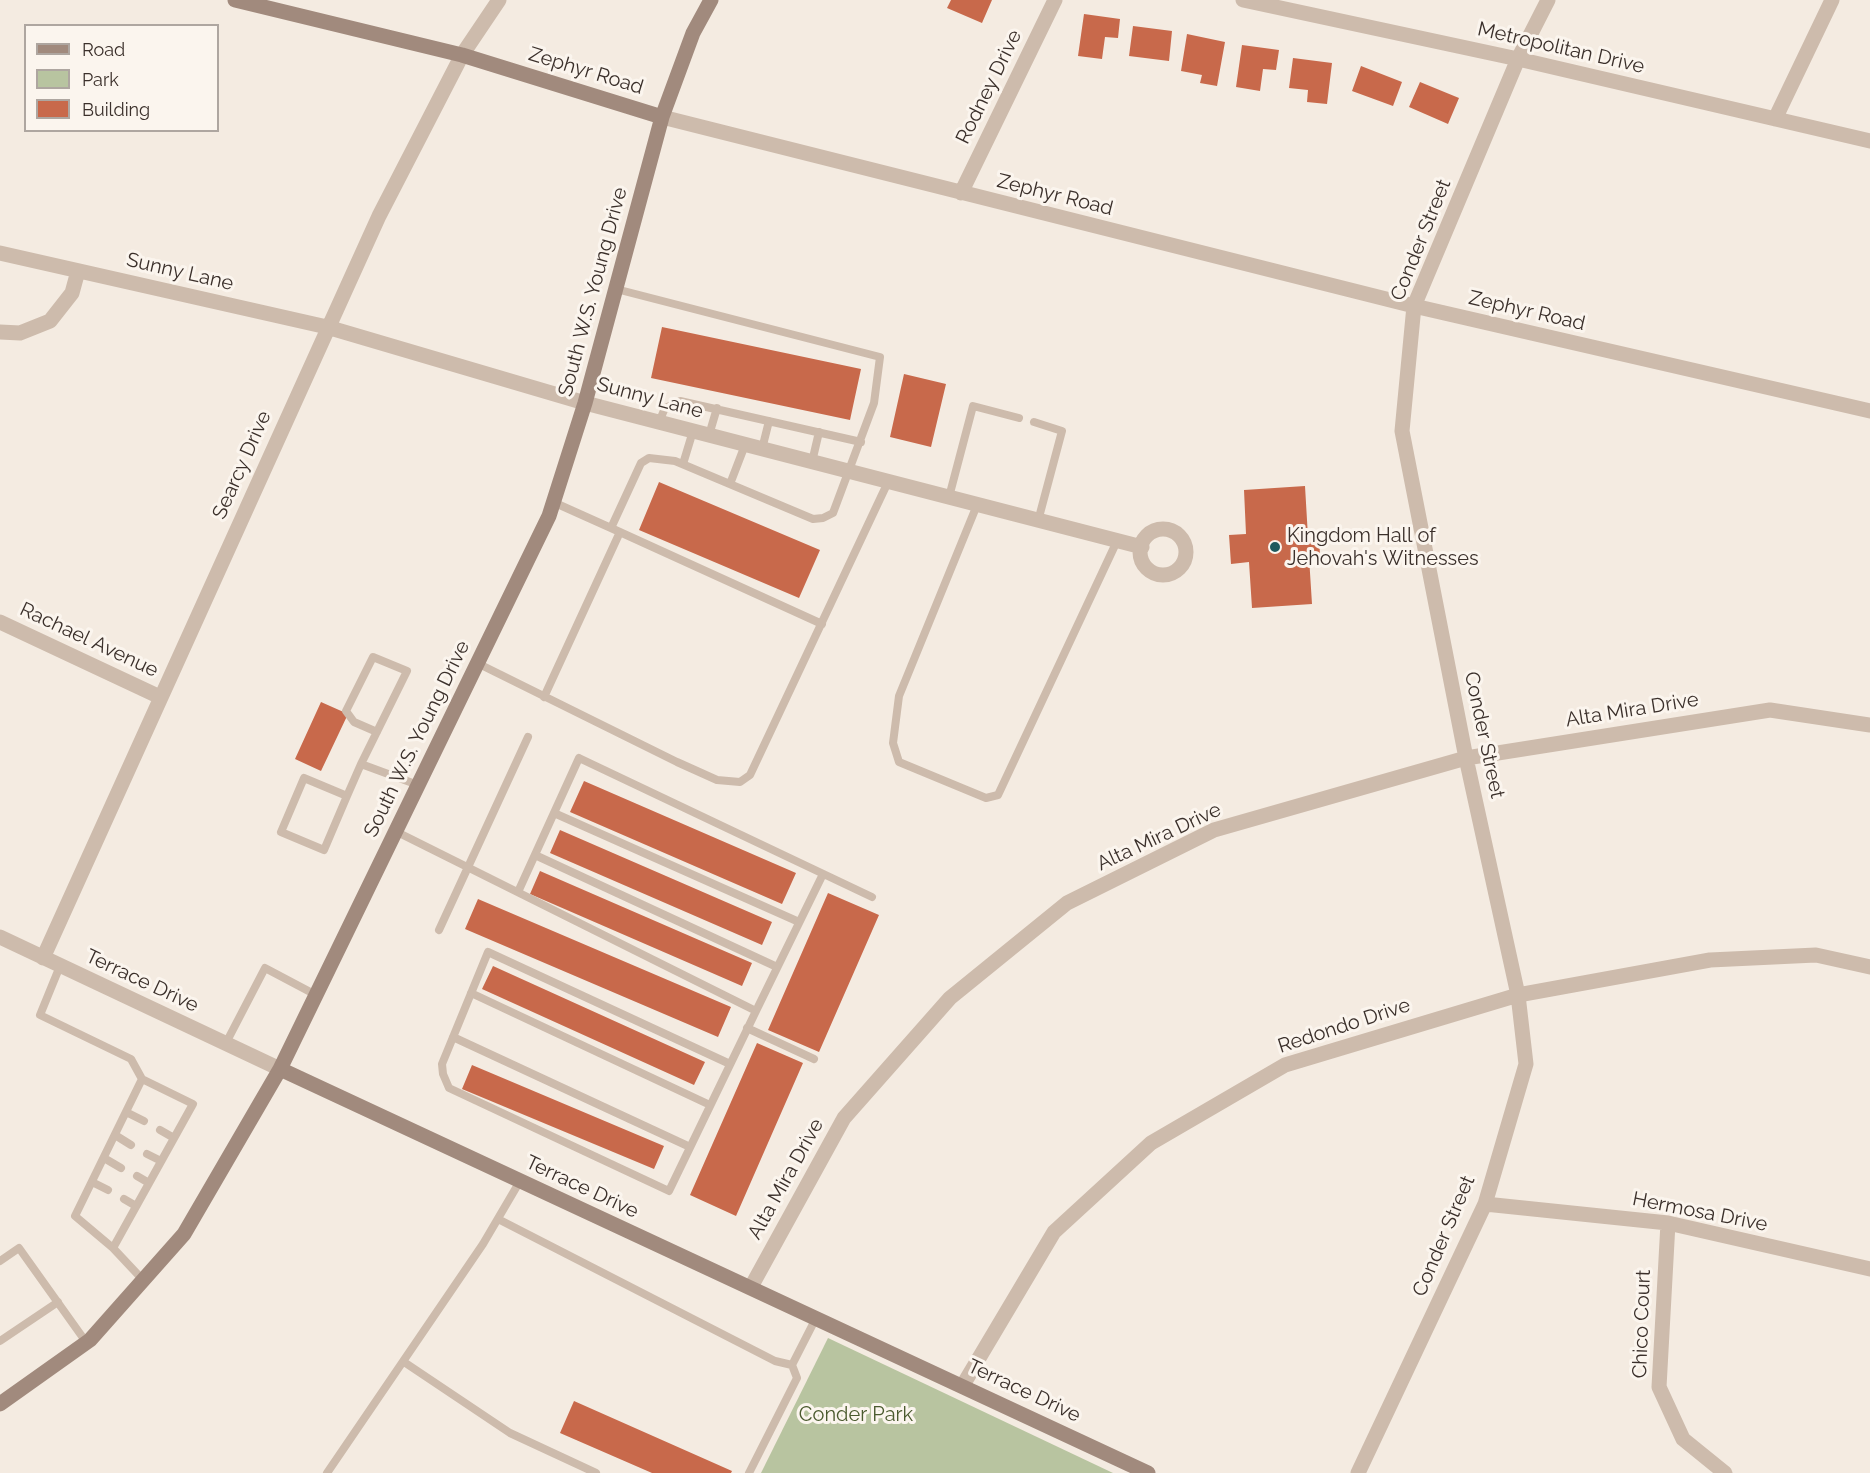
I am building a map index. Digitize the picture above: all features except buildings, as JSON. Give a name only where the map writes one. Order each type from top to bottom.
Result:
[{"type":"main road","name":"Zephyr Road","points":[[235,0],[462,55],[662,117]]},
{"type":"main road","name":"South W.S. Young Drive","points":[[0,1404],[86,1342],[184,1234],[280,1069],[554,502],[585,403],[662,117],[693,33],[711,0]]},
{"type":"main road","name":"Terrace Drive","points":[[280,1069],[1148,1473]]},
{"type":"street","name":"Searcy Drive","points":[[43,958],[379,216],[462,55],[499,0]]},
{"type":"street","name":"Rodney Drive","points":[[962,193],[1055,0]]},
{"type":"street","name":"Metropolitan Drive","points":[[1246,0],[1518,59],[1870,141]]},
{"type":"street","name":"Conder Street","points":[[1358,1473],[1485,1203],[1526,1064],[1518,995],[1466,758],[1402,431],[1414,306],[1518,59],[1548,0]]},
{"type":"street","points":[[1775,119],[1833,0]]},
{"type":"street","name":"Zephyr Road","points":[[662,117],[1414,306],[1870,411]]},
{"type":"street","name":"Sunny Lane","points":[[0,253],[327,327],[585,403],[1142,548]]},
{"type":"street","points":[[0,332],[20,333],[50,321],[63,309],[72,293],[78,271]]},
{"type":"street","name":"Rachael Avenue","points":[[0,622],[160,697]]},
{"type":"street","name":"Alta Mira Drive","points":[[751,1287],[844,1118],[950,998],[1067,903],[1214,830],[1466,758],[1770,710],[1870,725]]},
{"type":"street","name":"Terrace Drive","points":[[0,937],[280,1069]]},
{"type":"street","name":"Redondo Drive","points":[[963,1385],[1054,1232],[1151,1143],[1284,1065],[1518,995],[1710,960],[1816,955],[1870,967]]},
{"type":"street","name":"Hermosa Drive","points":[[1485,1203],[1668,1223],[1870,1269]]},
{"type":"street","name":"Chico Court","points":[[1668,1223],[1659,1387],[1683,1439],[1725,1473]]},
{"type":"lane","points":[[611,528],[641,463],[649,458],[683,464],[813,519],[833,513],[874,403],[880,357],[616,289]]},
{"type":"lane","points":[[659,422],[665,408],[680,401],[861,442]]},
{"type":"lane","points":[[949,498],[973,406],[1019,418]]},
{"type":"lane","points":[[683,464],[717,408]]},
{"type":"lane","points":[[762,449],[770,421]]},
{"type":"lane","points":[[1034,422],[1062,431],[1038,521]]},
{"type":"lane","points":[[812,462],[819,432]]},
{"type":"lane","points":[[730,484],[745,445]]},
{"type":"lane","points":[[477,663],[717,780],[740,782],[750,775],[888,482]]},
{"type":"lane","points":[[554,502],[822,624]]},
{"type":"lane","points":[[977,505],[899,696],[893,743],[899,762],[986,798],[998,795],[1117,542]]},
{"type":"lane","points":[[544,697],[620,532]]},
{"type":"lane","points":[[347,796],[304,778],[281,832],[324,850],[361,764],[377,732],[407,671],[373,657],[346,711],[354,722],[377,732]]},
{"type":"lane","points":[[439,930],[528,737]]},
{"type":"lane","points":[[518,892],[579,759],[872,897]]},
{"type":"lane","points":[[361,764],[418,785]]},
{"type":"lane","points":[[554,813],[799,922]]},
{"type":"lane","points":[[395,831],[756,1011]]},
{"type":"lane","points":[[535,855],[777,967]]},
{"type":"lane","points":[[730,1064],[488,952],[442,1064],[443,1074],[449,1088],[669,1191],[823,874]]},
{"type":"lane","points":[[60,966],[40,1015],[130,1059],[142,1079],[193,1104],[113,1248]]},
{"type":"lane","points":[[226,1044],[265,968],[316,995]]},
{"type":"lane","points":[[471,993],[710,1105]]},
{"type":"lane","points":[[747,1028],[814,1059]]},
{"type":"lane","points":[[453,1036],[690,1147]]},
{"type":"lane","points":[[142,1079],[75,1216],[113,1248],[143,1280]]},
{"type":"lane","points":[[126,1112],[144,1121]]},
{"type":"lane","points":[[160,1130],[174,1138]]},
{"type":"lane","points":[[115,1136],[131,1145]]},
{"type":"lane","points":[[147,1154],[161,1161]]},
{"type":"lane","points":[[104,1158],[121,1167]]},
{"type":"lane","points":[[138,1176],[149,1183]]},
{"type":"lane","points":[[327,1473],[404,1362],[498,1219],[520,1181]]},
{"type":"lane","points":[[92,1182],[108,1191]]},
{"type":"lane","points":[[124,1199],[136,1206]]},
{"type":"lane","points":[[498,1219],[776,1361],[792,1365]]},
{"type":"lane","points":[[0,1261],[19,1248],[86,1342]]},
{"type":"lane","points":[[0,1341],[58,1302]]},
{"type":"lane","points":[[749,1473],[796,1378],[792,1365],[817,1317]]},
{"type":"lane","points":[[404,1362],[510,1432],[596,1473]]},
{"type":"green space","name":"Conder Park","points":[[828,1338],[1113,1473],[761,1473]]},
{"type":"place","name":"Kingdom Hall of Jehovah's Witnesses","points":[[1275,547]]}]
